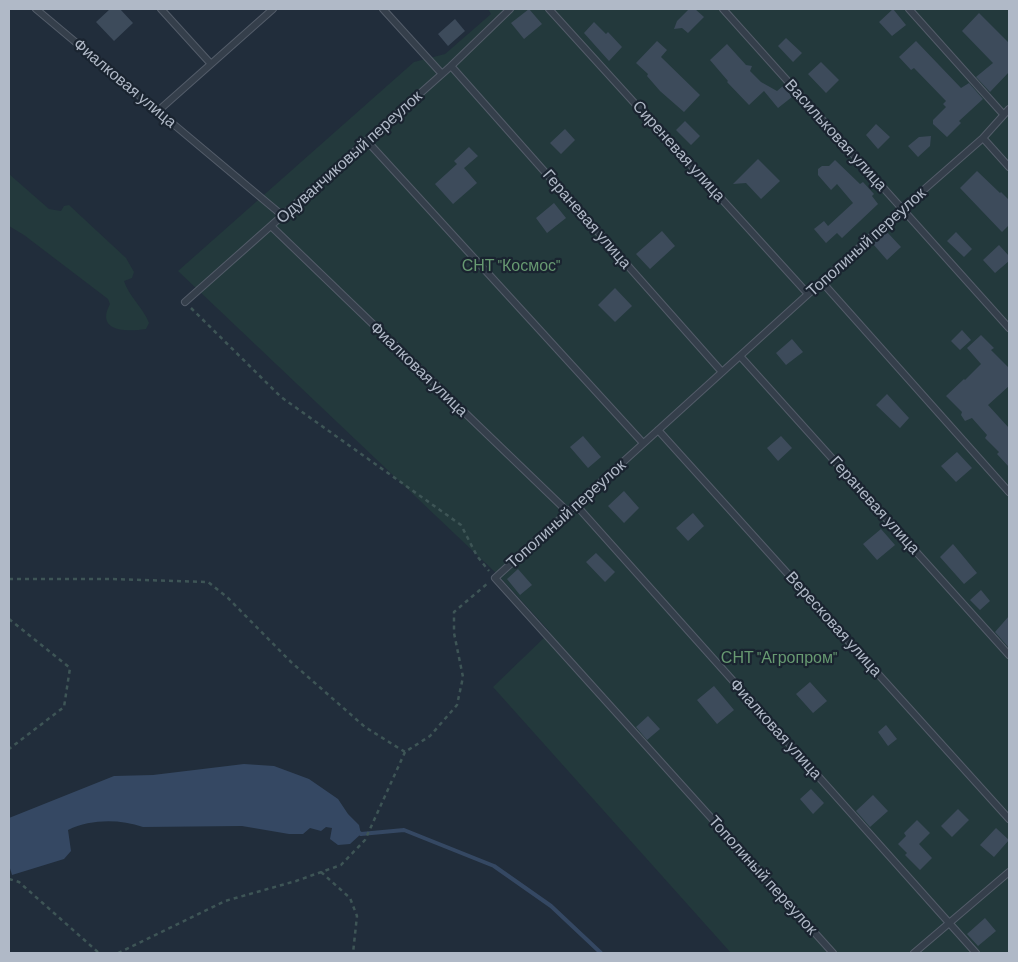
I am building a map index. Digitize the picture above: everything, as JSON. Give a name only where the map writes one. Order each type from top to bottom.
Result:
[{"type":"lane","name":"Фиалковая улица","points":[[36,9],[283,216]]},
{"type":"lane","points":[[161,9],[211,64]]},
{"type":"lane","points":[[158,110],[273,9]]},
{"type":"lane","points":[[383,9],[442,74]]},
{"type":"lane","name":"Одуванчиковый переулок","points":[[185,302],[451,66],[510,9]]},
{"type":"lane","name":"Сиреневая улица","points":[[549,9],[808,294]]},
{"type":"lane","name":"Васильковая улица","points":[[723,9],[1009,328]]},
{"type":"lane","points":[[908,9],[1003,114]]},
{"type":"lane","name":"Гераневая улица","points":[[451,66],[722,372]]},
{"type":"lane","name":"Тополиный переулок","points":[[833,953],[495,578],[903,208],[983,138],[1009,109]]},
{"type":"lane","points":[[983,138],[1009,167]]},
{"type":"lane","points":[[367,141],[643,444]]},
{"type":"lane","name":"Фиалковая улица","points":[[271,226],[568,512]]},
{"type":"lane","points":[[822,282],[1009,492]]},
{"type":"lane","name":"Гераневая улица","points":[[740,356],[1009,655]]},
{"type":"lane","name":"Вересковая улица","points":[[658,430],[1009,819]]},
{"type":"lane","name":"Фиалковая улица","points":[[576,504],[976,953]]},
{"type":"lane","points":[[914,953],[1009,872]]},
{"type":"path","points":[[118,953],[225,901],[296,881],[341,865],[365,840],[405,752],[430,736],[458,705],[463,677],[454,633],[454,612],[495,578],[477,556],[461,525],[281,397],[185,302]]},
{"type":"path","points":[[9,579],[111,579],[208,582],[228,598],[291,662],[365,727],[405,752]]},
{"type":"path","points":[[9,618],[70,668],[64,707],[9,749]]},
{"type":"path","points":[[321,872],[350,898],[357,916],[353,953]]},
{"type":"path","points":[[9,879],[19,882],[99,953]]},
{"type":"green space","points":[[488,9],[1009,9],[1009,953],[731,953],[493,687],[550,632],[496,573],[178,271],[414,62],[445,54],[491,14]]},
{"type":"green space","points":[[9,174],[49,209],[61,211],[64,206],[69,205],[126,258],[134,272],[132,278],[124,281],[149,323],[146,329],[122,330],[110,325],[106,313],[110,304],[108,299],[24,235],[9,226]]},
{"type":"water","points":[[244,764],[274,766],[309,779],[338,799],[348,814],[359,825],[361,834],[350,844],[338,845],[330,839],[332,828],[326,827],[321,831],[310,828],[303,834],[289,834],[242,826],[143,827],[134,824],[96,822],[68,830],[71,851],[64,859],[12,875],[9,865],[9,818],[114,776],[153,775]]},
{"type":"building","points":[[110,9],[120,9],[133,23],[114,41],[96,22]]},
{"type":"building","points":[[529,9],[542,24],[524,39],[511,23]]},
{"type":"building","points":[[689,9],[695,9],[704,17],[688,33],[682,28],[674,29],[677,21]]},
{"type":"building","points":[[893,9],[906,25],[892,36],[879,22]]},
{"type":"building","points":[[979,13],[1009,43],[1009,72],[990,92],[976,77],[993,63],[962,31]]},
{"type":"building","points":[[455,19],[465,31],[448,46],[438,34]]},
{"type":"building","points":[[594,22],[606,34],[608,32],[622,47],[609,61],[584,33]]},
{"type":"building","points":[[786,38],[802,53],[793,62],[778,46]]},
{"type":"building","points":[[657,41],[667,50],[661,57],[700,95],[684,112],[660,91],[647,76],[648,74],[636,63]]},
{"type":"building","points":[[916,41],[961,88],[969,83],[983,99],[959,121],[961,123],[947,137],[933,124],[933,120],[946,107],[943,104],[946,101],[914,68],[911,70],[899,57]]},
{"type":"building","points":[[727,44],[746,65],[752,66],[750,71],[761,82],[777,91],[783,86],[792,97],[778,108],[764,91],[749,105],[727,82],[710,60]]},
{"type":"building","points":[[821,62],[839,80],[826,93],[808,74]]},
{"type":"building","points":[[685,121],[700,136],[691,145],[676,130]]},
{"type":"building","points":[[876,124],[890,137],[878,149],[866,135]]},
{"type":"building","points":[[565,129],[575,140],[561,154],[550,143]]},
{"type":"building","points":[[931,136],[930,146],[918,157],[908,146],[919,137]]},
{"type":"building","points":[[469,147],[478,156],[464,168],[477,183],[453,204],[435,184],[457,164],[454,161]]},
{"type":"building","points":[[758,159],[780,181],[761,199],[746,183],[733,184]]},
{"type":"building","points":[[835,160],[860,184],[863,182],[874,194],[872,196],[878,204],[842,238],[837,233],[826,243],[814,229],[824,221],[828,226],[853,203],[837,184],[831,190],[818,175],[818,169],[822,166],[829,166]]},
{"type":"building","points":[[977,171],[1009,200],[1009,225],[1002,232],[960,188]]},
{"type":"building","points":[[554,203],[566,218],[547,233],[536,218]]},
{"type":"building","points":[[662,231],[675,246],[650,269],[636,254]]},
{"type":"building","points":[[887,232],[901,247],[887,260],[873,244]]},
{"type":"building","points":[[956,232],[972,249],[964,257],[947,241]]},
{"type":"building","points":[[999,245],[1009,256],[1009,261],[995,273],[983,260]]},
{"type":"building","points":[[615,288],[632,306],[615,322],[598,305]]},
{"type":"building","points":[[962,330],[971,340],[960,350],[951,341]]},
{"type":"building","points":[[981,335],[994,348],[991,350],[1009,368],[1009,386],[988,405],[1009,428],[1009,467],[997,454],[999,452],[985,438],[987,435],[972,418],[965,421],[961,415],[962,412],[946,396],[981,364],[967,348]]},
{"type":"building","points":[[792,339],[803,352],[786,365],[776,353]]},
{"type":"building","points":[[887,394],[909,418],[900,428],[876,405]]},
{"type":"building","points":[[583,436],[601,457],[588,468],[570,447]]},
{"type":"building","points":[[781,436],[792,448],[778,461],[767,448]]},
{"type":"building","points":[[957,452],[972,468],[956,482],[941,466]]},
{"type":"building","points":[[624,491],[639,508],[624,523],[608,506]]},
{"type":"building","points":[[693,513],[704,526],[688,541],[676,528]]},
{"type":"building","points":[[881,529],[895,545],[877,560],[863,544]]},
{"type":"building","points":[[953,544],[977,573],[964,584],[940,557]]},
{"type":"building","points":[[596,553],[615,572],[605,582],[586,562]]},
{"type":"building","points":[[518,569],[532,585],[520,595],[507,579]]},
{"type":"building","points":[[981,590],[990,601],[980,610],[970,600]]},
{"type":"building","points":[[1009,616],[1009,648],[995,632]]},
{"type":"building","points":[[810,682],[827,701],[813,713],[796,694]]},
{"type":"building","points":[[714,686],[734,710],[717,724],[697,700]]},
{"type":"building","points":[[648,716],[660,729],[647,740],[636,727]]},
{"type":"building","points":[[886,725],[897,739],[888,746],[878,732]]},
{"type":"building","points":[[811,789],[824,803],[813,814],[800,799]]},
{"type":"building","points":[[873,795],[888,811],[870,827],[856,811]]},
{"type":"building","points":[[958,809],[969,820],[952,837],[941,826]]},
{"type":"building","points":[[917,820],[930,833],[919,844],[932,858],[920,870],[905,855],[907,853],[898,844],[906,836],[904,833]]},
{"type":"building","points":[[996,828],[1009,840],[994,857],[980,845]]},
{"type":"building","points":[[985,918],[996,931],[978,946],[967,934]]},
{"type":"waterway","points":[[358,832],[361,834],[404,830],[494,866],[551,906],[601,953]]},
{"type":"park label","name":"СНТ \"Космос\"","points":[[511,266]]},
{"type":"park label","name":"СНТ \"Агропром\"","points":[[779,658]]}]
